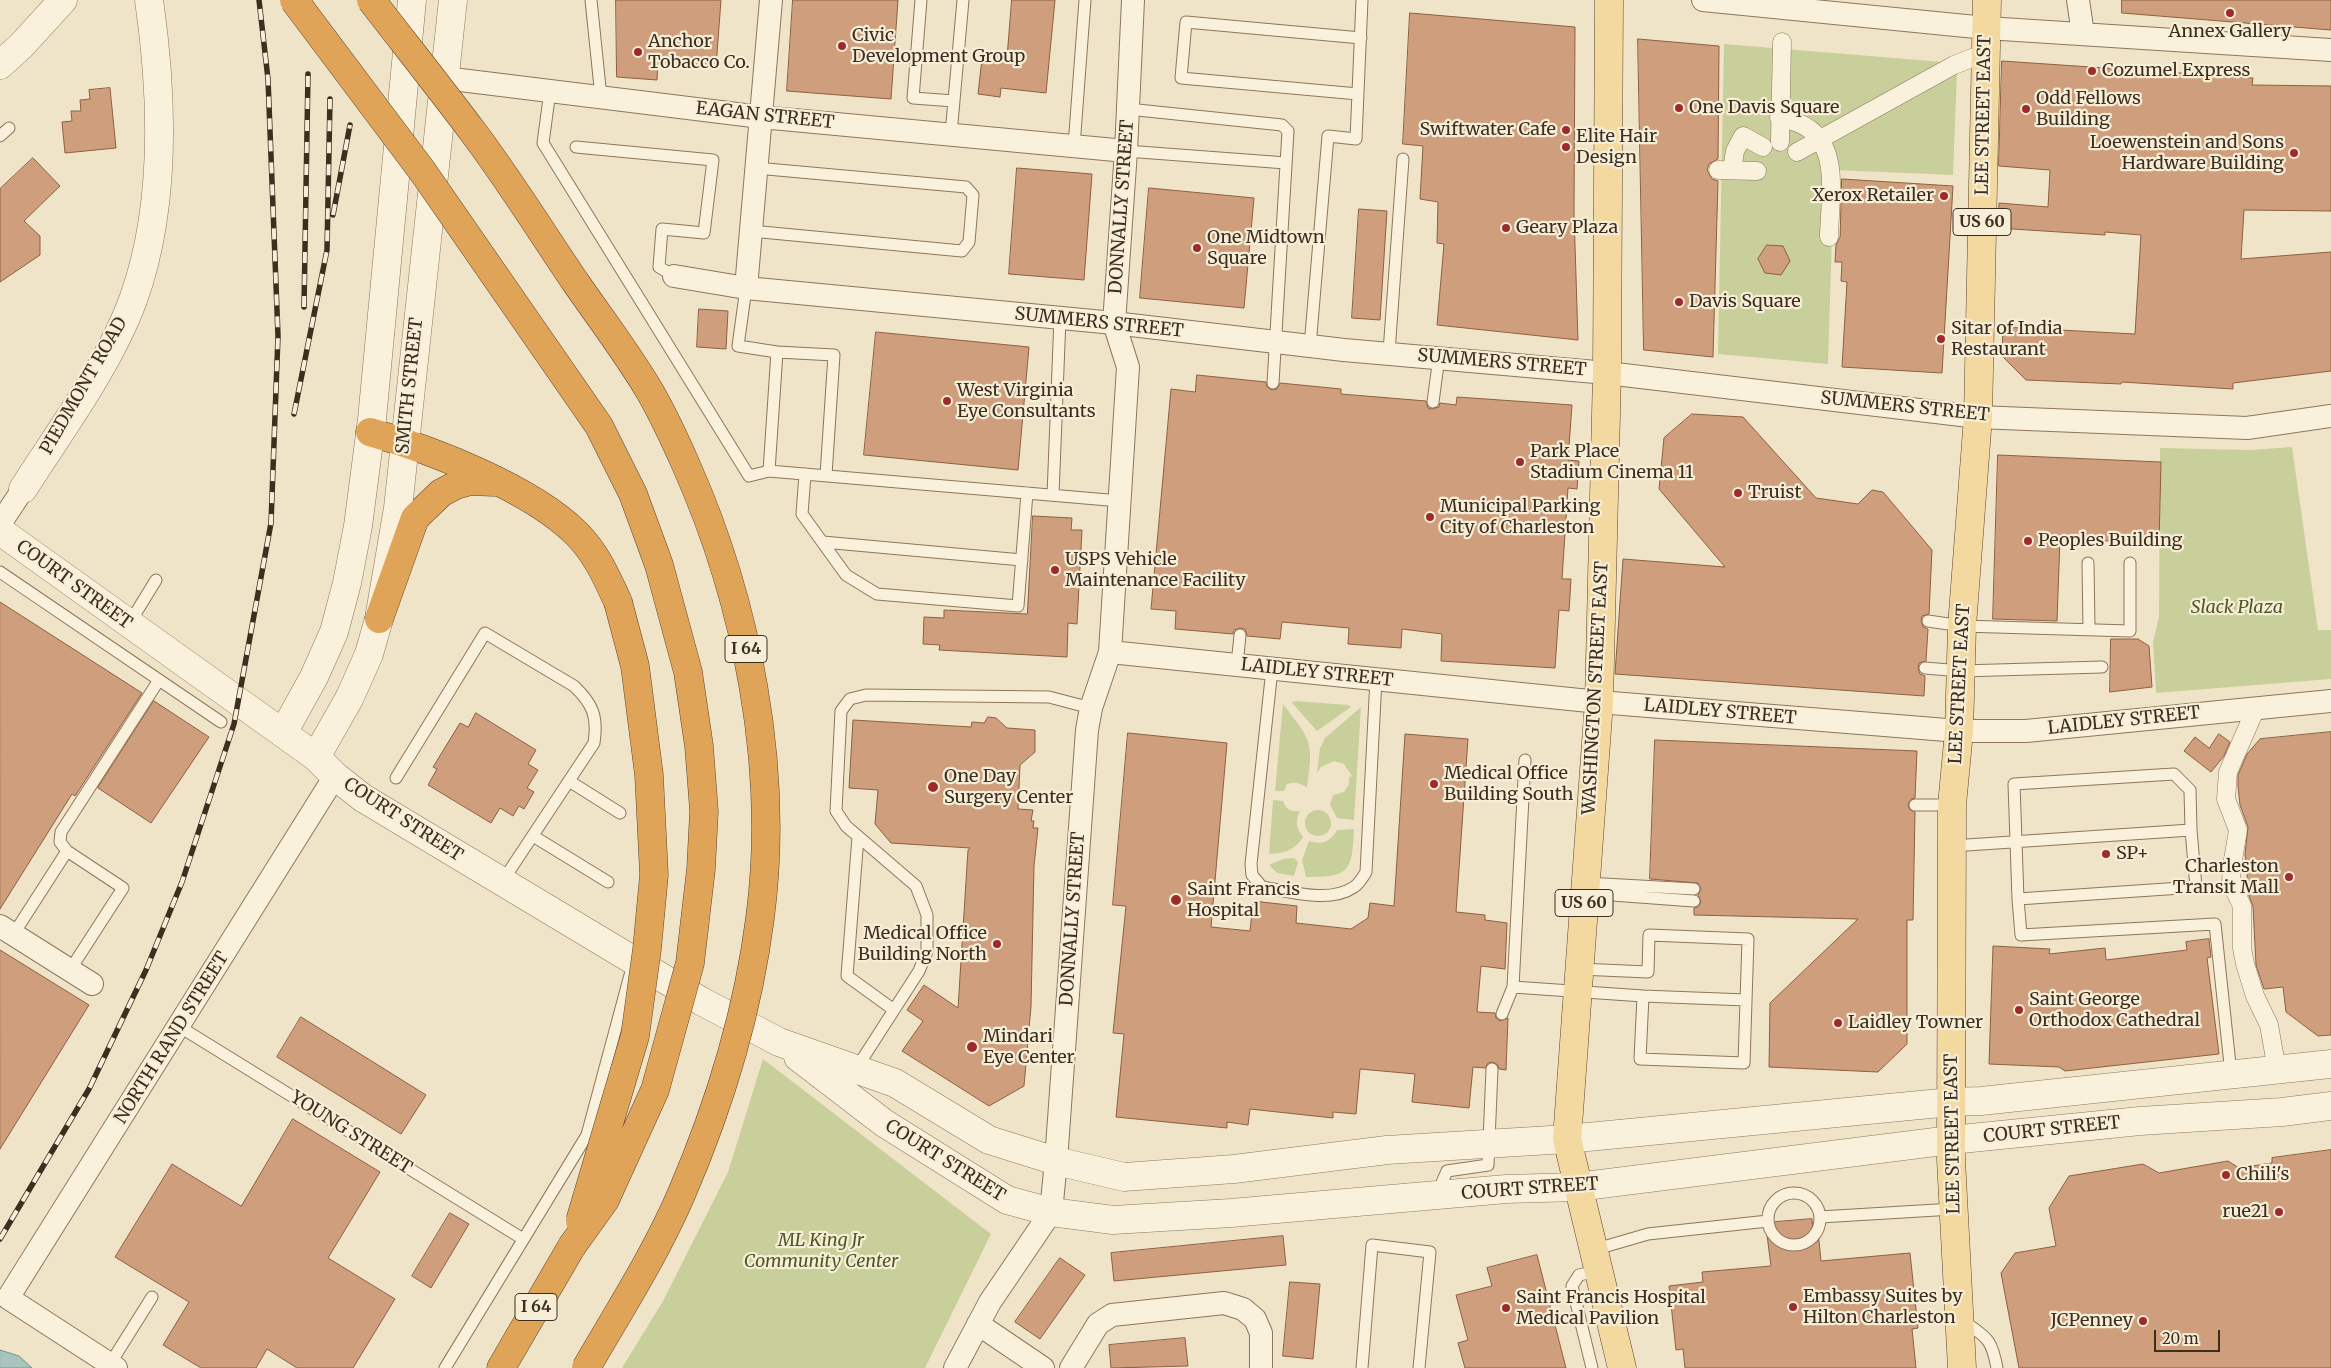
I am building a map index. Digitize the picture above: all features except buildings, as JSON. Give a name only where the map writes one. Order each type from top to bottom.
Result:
[{"type":"highway","name":"I 64","points":[[294,0],[423,172],[599,426],[633,494],[659,564],[688,672],[699,746],[704,811],[701,869],[690,963],[655,1090],[605,1200],[572,1246],[501,1368]]},
{"type":"highway","name":"I 64","points":[[371,0],[475,134],[650,391],[675,440],[718,544],[739,615],[757,707],[764,786],[765,859],[761,916],[746,1000],[716,1103],[681,1196],[642,1271],[586,1368]]},
{"type":"highway","points":[[370,432],[404,441],[516,490],[553,513],[577,534],[597,560],[618,602],[635,666],[649,775],[654,874],[647,949],[634,1036],[572,1246]]},
{"type":"highway","points":[[379,619],[415,518],[441,493],[456,485],[470,481],[500,483]]},
{"type":"main road","name":"WASHINGTON STREET EAST","points":[[1609,0],[1607,373],[1598,702],[1567,1139],[1622,1368]]},
{"type":"main road","name":"LEE STREET EAST","points":[[1962,1368],[1951,1140],[1952,805],[1959,732],[1962,626],[1978,417],[1988,0]]},
{"type":"street","points":[[0,65],[21,46],[63,0]]},
{"type":"street","name":"PIEDMONT ROAD","points":[[0,524],[81,399],[110,348],[133,300],[149,244],[157,181],[158,123],[154,37],[149,0]]},
{"type":"street","name":"SMITH STREET","points":[[283,734],[314,677],[334,632],[347,583],[358,526],[370,432],[412,0]]},
{"type":"street","name":"SMITH STREET","points":[[316,757],[350,697],[369,654],[379,619],[398,508],[453,0]]},
{"type":"street","points":[[746,288],[771,0]]},
{"type":"street","name":"DONNALLY STREET","points":[[955,1368],[990,1302],[1051,1212],[1086,740],[1091,708],[1110,652],[1128,367],[1114,324],[1126,151],[1133,0]]},
{"type":"street","points":[[1703,0],[1986,40],[2083,34],[2331,50]]},
{"type":"street","points":[[2078,0],[2083,34]]},
{"type":"street","points":[[1797,152],[1954,65],[1986,40]]},
{"type":"street","points":[[1757,171],[1725,170],[1743,136],[1772,144],[1779,118],[1782,42]]},
{"type":"street","name":"EAGAN STREET","points":[[406,72],[761,117],[1126,151]]},
{"type":"street","points":[[1779,118],[1800,124],[1812,130],[1821,140],[1830,159],[1829,237]]},
{"type":"street","name":"SUMMERS STREET","points":[[674,276],[746,288],[1060,318],[1310,346],[1607,373],[1978,417],[2247,428],[2331,416]]},
{"type":"street","name":"COURT STREET","points":[[0,531],[316,757],[335,776],[363,798],[701,1001],[779,1042],[895,1083],[989,1140],[1056,1161],[1124,1177],[1234,1169],[1387,1150],[1567,1139],[1951,1102],[1981,1101],[2331,1064]]},
{"type":"street","name":"LAIDLEY STREET","points":[[1110,652],[1598,702],[1959,732],[2026,731],[2331,701]]},
{"type":"street","points":[[2256,708],[2228,772],[2226,799],[2238,830],[2231,883],[2242,906],[2242,948],[2245,964],[2269,1025],[2277,1070]]},
{"type":"street","name":"NORTH RAND STREET","points":[[4,1298],[180,1026],[335,776]]},
{"type":"street","points":[[6,931],[92,984]]},
{"type":"street","name":"COURT STREET","points":[[779,1042],[884,1123],[1002,1197],[1051,1212],[1113,1220],[1231,1214],[1506,1189],[1577,1187],[1951,1140],[2140,1121],[2282,1112],[2331,1106]]},
{"type":"street","points":[[4,1298],[113,1366]]},
{"type":"street","points":[[1071,1368],[1098,1324],[1112,1315],[1224,1303],[1243,1309],[1255,1319],[1261,1333],[1260,1368]]},
{"type":"street","points":[[978,1324],[1043,1368]]},
{"type":"lane","points":[[591,0],[601,97]]},
{"type":"lane","points":[[921,0],[914,98],[954,101]]},
{"type":"lane","points":[[951,134],[963,0]]},
{"type":"lane","points":[[1074,146],[1085,0]]},
{"type":"lane","points":[[1310,346],[1328,136],[1356,139],[1362,0]]},
{"type":"lane","points":[[1358,94],[1181,78],[1186,22],[1360,38]]},
{"type":"lane","points":[[550,91],[544,143],[749,476],[769,471],[1120,501]]},
{"type":"lane","points":[[1128,109],[1282,125],[1288,131],[1272,383]]},
{"type":"lane","points":[[0,136],[9,128]]},
{"type":"lane","points":[[576,147],[713,160],[704,233],[662,229],[659,267],[674,276]]},
{"type":"lane","points":[[1126,151],[1286,163]]},
{"type":"lane","points":[[1389,352],[1403,159]]},
{"type":"lane","points":[[751,231],[962,250],[969,242],[973,194],[966,187],[756,168]]},
{"type":"lane","points":[[746,288],[738,346],[777,352],[834,355],[826,476]]},
{"type":"lane","points":[[1053,495],[1060,318]]},
{"type":"lane","points":[[769,471],[777,352]]},
{"type":"lane","points":[[1433,402],[1439,357]]},
{"type":"lane","points":[[805,474],[802,514],[846,575],[877,594],[1018,606],[1026,493]]},
{"type":"lane","points":[[823,542],[1022,560]]},
{"type":"lane","points":[[2088,563],[2089,629]]},
{"type":"lane","points":[[1928,621],[1962,626],[2130,630],[2130,564]]},
{"type":"lane","points":[[0,572],[221,722]]},
{"type":"lane","points":[[128,624],[156,580]]},
{"type":"lane","points":[[396,778],[486,633],[574,686],[586,697],[597,726],[594,743],[502,882]]},
{"type":"lane","points":[[1237,665],[1240,635]]},
{"type":"lane","points":[[1925,668],[1961,671],[2102,667]]},
{"type":"lane","points":[[1272,668],[1252,875],[1262,887],[1321,895],[1342,893],[1355,887],[1366,872],[1376,679]]},
{"type":"lane","points":[[70,970],[123,888],[67,851],[60,842],[61,832],[159,680]]},
{"type":"lane","points":[[856,1069],[919,971],[927,951],[927,915],[916,886],[846,826],[836,811],[841,711],[850,699],[866,695],[1049,697],[1091,708]]},
{"type":"lane","points":[[1502,1014],[1513,988],[1525,760]]},
{"type":"lane","points":[[2018,899],[2196,887],[2190,790],[2174,774],[2014,784],[2018,899],[2021,935],[2215,924],[2230,1074]]},
{"type":"lane","points":[[569,781],[620,813]]},
{"type":"lane","points":[[1915,805],[1952,805]]},
{"type":"lane","points":[[1952,846],[2191,830]]},
{"type":"lane","points":[[532,836],[608,882]]},
{"type":"lane","points":[[858,837],[847,976],[894,1010]]},
{"type":"lane","points":[[6,931],[67,851]]},
{"type":"lane","points":[[1585,888],[1694,895]]},
{"type":"lane","points":[[1513,988],[1648,972],[1649,935],[1748,940],[1744,1063],[1640,1059],[1642,996]]},
{"type":"lane","points":[[445,1368],[587,1136],[634,960]]},
{"type":"lane","points":[[1579,980],[1642,996],[1746,1000]]},
{"type":"lane","name":"YOUNG STREET","points":[[180,1026],[523,1239]]},
{"type":"lane","points":[[1436,1196],[1447,1171],[1488,1165],[1492,1069]]},
{"type":"lane","points":[[1792,1193],[1802,1194],[1811,1199],[1817,1207],[1820,1217],[1819,1227],[1814,1236],[1806,1242],[1796,1245],[1786,1244],[1777,1239],[1770,1231],[1768,1221],[1769,1211],[1774,1202],[1782,1196],[1792,1193]]},
{"type":"lane","points":[[1820,1217],[1954,1209]]},
{"type":"lane","points":[[1592,1368],[1572,1286],[1579,1276],[1596,1260],[1648,1234],[1768,1221]]},
{"type":"lane","points":[[1362,1368],[1372,1245],[1430,1252],[1419,1368]]},
{"type":"lane","points":[[113,1366],[152,1297]]},
{"type":"lane","points":[[1960,1319],[1987,1339],[1993,1346],[1997,1368]]},
{"type":"green space","points":[[1724,44],[1943,62],[1954,65],[1957,74],[1953,175],[1834,170],[1828,364],[1718,354]]},
{"type":"green space","name":"Slack Plaza","points":[[2292,447],[2318,630],[2331,630],[2331,679],[2156,693],[2153,642],[2159,617],[2160,448],[2250,450]]},
{"type":"green space","points":[[1292,702],[1348,705],[1351,707],[1317,731],[1293,704]]},
{"type":"green space","points":[[1283,704],[1305,734],[1310,750],[1309,771],[1307,787],[1293,783],[1287,784],[1284,791],[1275,791]]},
{"type":"green space","points":[[1361,707],[1354,820],[1337,818],[1330,805],[1333,795],[1344,792],[1349,784],[1349,777],[1352,776],[1344,764],[1334,761],[1321,767],[1317,773],[1320,748],[1325,738]]},
{"type":"green space","points":[[1273,800],[1283,801],[1289,810],[1300,811],[1297,824],[1303,837],[1288,850],[1269,854]]},
{"type":"green space","points":[[1318,810],[1327,814],[1331,823],[1327,832],[1318,836],[1309,832],[1305,823],[1309,814]]},
{"type":"green space","points":[[1354,829],[1352,855],[1346,869],[1332,876],[1306,877],[1302,860],[1309,841],[1325,842],[1337,830]]},
{"type":"green space","points":[[1294,858],[1298,862],[1294,876],[1277,873],[1269,865],[1283,859]]},
{"type":"green space","name":"ML King Jr Community Center","points":[[763,1059],[991,1234],[925,1368],[622,1368],[663,1301],[728,1172]]},
{"type":"water","points":[[0,1350],[19,1356],[32,1368],[0,1368]]},
{"type":"railway","points":[[0,1239],[89,1089],[146,970],[182,882],[234,724],[271,523],[278,336],[268,79],[259,0]]},
{"type":"railway","points":[[304,307],[308,74]]},
{"type":"railway","points":[[294,414],[327,250],[330,99]]},
{"type":"railway","points":[[333,215],[350,125]]},
{"type":"place","name":"Annex Gallery","points":[[2230,13]]},
{"type":"place","name":"Civic Development Group","points":[[842,46]]},
{"type":"place","name":"Anchor Tobacco Co.","points":[[638,52]]},
{"type":"place","name":"Cozumel Express","points":[[2092,71]]},
{"type":"place","name":"One Davis Square","points":[[1679,108]]},
{"type":"place","name":"Odd Fellows Building","points":[[2026,109]]},
{"type":"place","name":"Swiftwater Cafe","points":[[1566,130]]},
{"type":"place","name":"Elite Hair Design","points":[[1566,147]]},
{"type":"place","name":"Loewenstein and Sons Hardware Building","points":[[2294,153]]},
{"type":"place","name":"Xerox Retailer","points":[[1944,196]]},
{"type":"place","name":"Geary Plaza","points":[[1506,228]]},
{"type":"place","name":"One Midtown Square","points":[[1197,248]]},
{"type":"place","name":"Davis Square","points":[[1679,302]]},
{"type":"place","name":"Sitar of India Restaurant","points":[[1941,339]]},
{"type":"place","name":"West Virginia Eye Consultants","points":[[947,401]]},
{"type":"place","name":"Park Place Stadium Cinema 11","points":[[1520,462]]},
{"type":"place","name":"Truist","points":[[1738,493]]},
{"type":"place","name":"Municipal Parking City of Charleston","points":[[1430,517]]},
{"type":"place","name":"Peoples Building","points":[[2028,541]]},
{"type":"place","name":"USPS Vehicle Maintenance Facility","points":[[1055,570]]},
{"type":"place","name":"Medical Office Building South","points":[[1434,784]]},
{"type":"place","name":"One Day Surgery Center","points":[[933,787]]},
{"type":"place","name":"SP+","points":[[2106,854]]},
{"type":"place","name":"Charleston Transit Mall","points":[[2289,877]]},
{"type":"place","name":"Saint Francis Hospital","points":[[1176,900]]},
{"type":"place","name":"Medical Office Building North","points":[[997,944]]},
{"type":"place","name":"Saint George Orthodox Cathedral","points":[[2019,1010]]},
{"type":"place","name":"Laidley Towner","points":[[1838,1023]]},
{"type":"place","name":"Mindari Eye Center","points":[[972,1047]]},
{"type":"place","name":"Chili's","points":[[2226,1175]]},
{"type":"place","name":"rue21","points":[[2279,1212]]},
{"type":"place","name":"Embassy Suites by Hilton Charleston","points":[[1793,1307]]},
{"type":"place","name":"Saint Francis Hospital Medical Pavilion","points":[[1506,1308]]},
{"type":"place","name":"JCPenney","points":[[2143,1321]]}]
